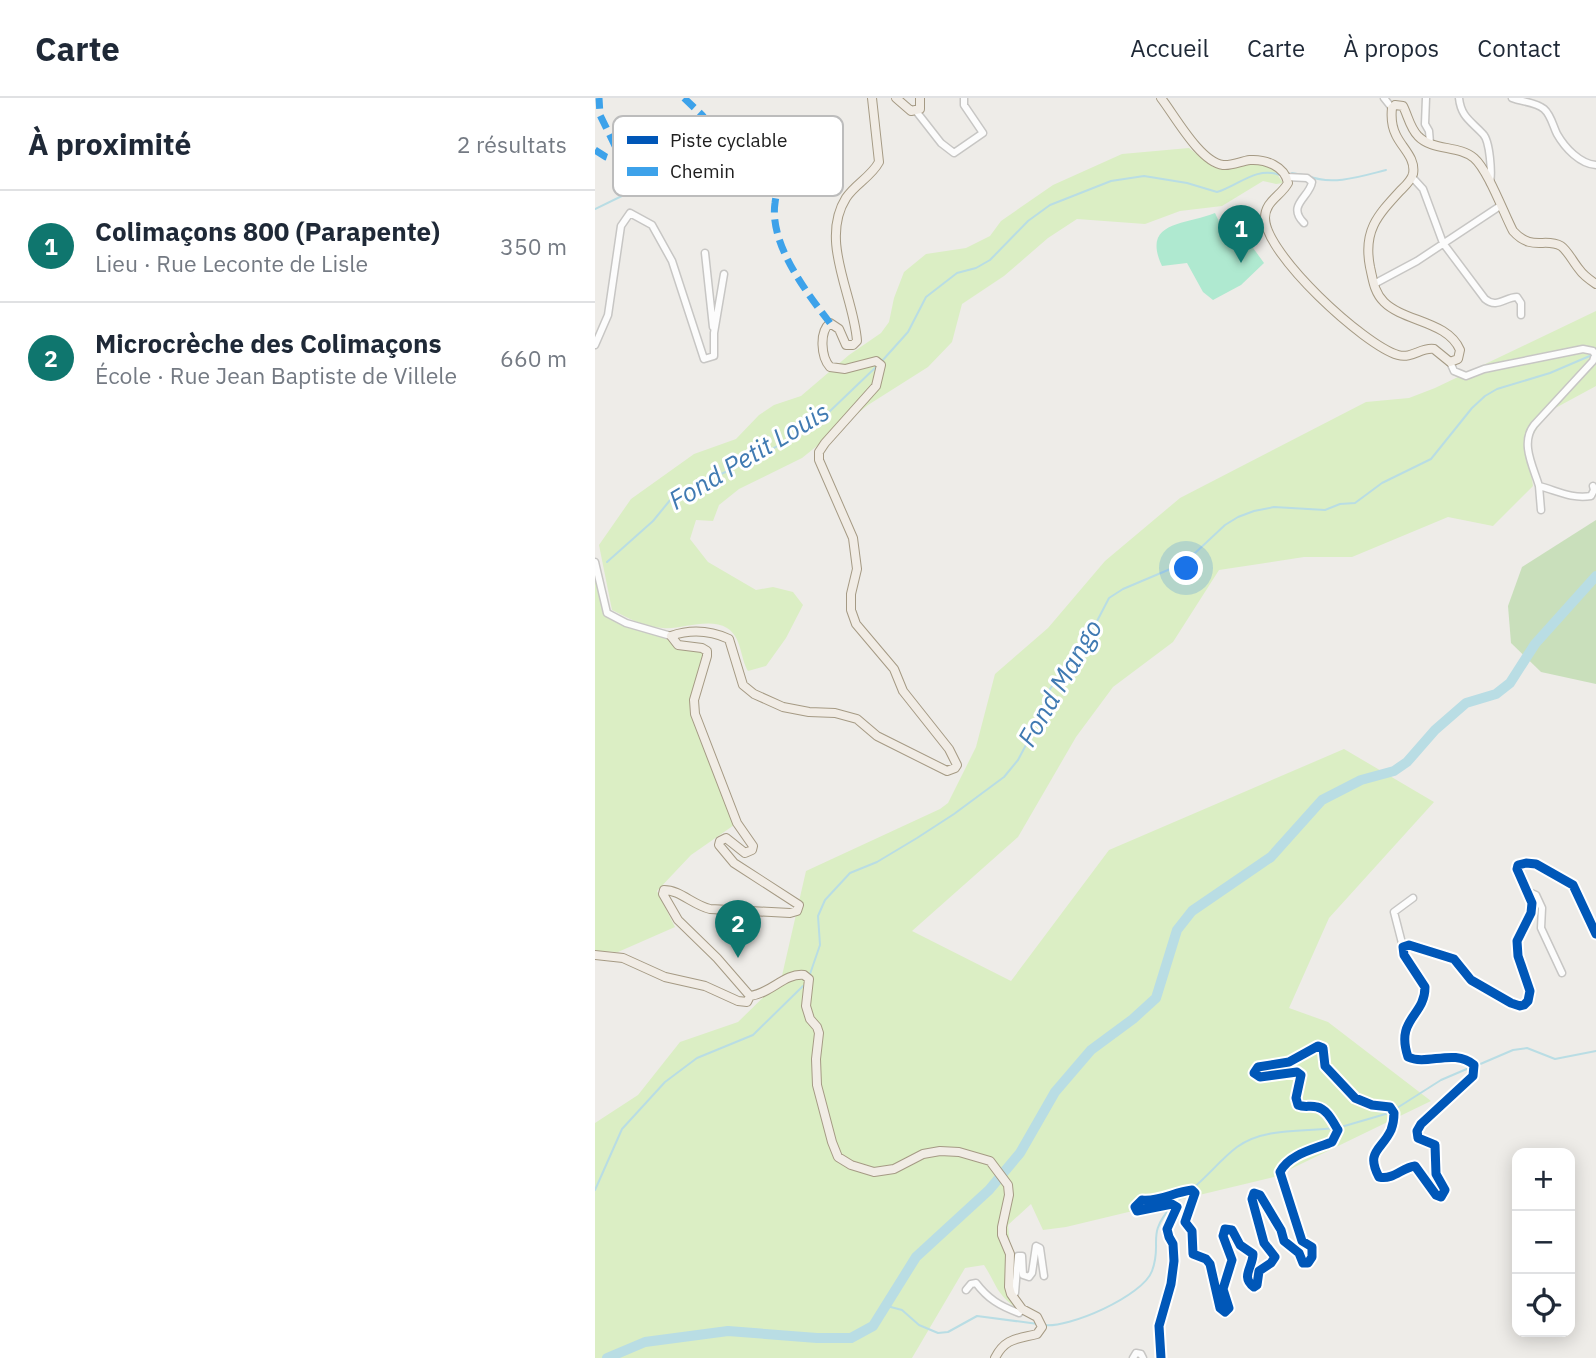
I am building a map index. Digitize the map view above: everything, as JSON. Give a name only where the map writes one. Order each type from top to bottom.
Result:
[{"type":"main road","points":[[750,996],[717,958],[678,920],[663,894],[664,890],[676,892],[700,907],[710,909],[790,913],[797,911],[799,905],[734,863],[719,845],[720,841],[726,838],[745,853],[752,850],[753,846],[737,823],[695,714],[694,699],[707,651],[678,645],[671,636],[686,631],[719,634],[729,639],[743,685],[754,694],[783,707],[835,713],[857,719],[877,736],[947,771],[955,768],[957,761],[903,691],[894,669],[856,624],[851,610],[851,594],[857,569],[853,538],[819,460],[819,452],[825,443],[876,386],[878,363],[845,369],[830,367],[823,348],[824,330],[830,323],[839,328],[846,345],[853,345],[857,341],[837,247],[837,231],[838,219],[846,198],[870,175],[879,162],[872,98]]},
{"type":"main road","points":[[896,98],[911,111],[920,109],[920,98]]},
{"type":"main road","points":[[1161,98],[1210,160],[1221,165],[1252,160],[1277,166],[1287,177],[1288,183],[1266,210],[1267,229],[1279,249],[1327,306],[1362,334],[1395,354],[1406,356],[1422,349],[1434,349],[1450,362],[1458,359],[1460,350],[1449,336],[1396,312],[1378,296],[1374,284],[1367,254],[1373,225],[1412,177],[1412,161],[1395,135],[1392,108],[1395,105],[1403,106],[1418,136],[1430,143],[1472,156],[1518,237],[1531,244],[1562,247],[1580,271],[1596,284]]},
{"type":"main road","points":[[595,955],[623,958],[665,977],[705,986],[738,1001],[747,1002],[750,996]]},
{"type":"main road","points":[[750,996],[760,995],[790,976],[804,975],[809,978],[806,1006],[819,1033],[817,1085],[838,1157],[851,1165],[874,1172],[894,1170],[923,1154],[959,1152],[990,1161],[1008,1185],[1009,1195],[1002,1220],[1002,1235],[1010,1254],[1009,1287],[1022,1309],[1037,1317],[1042,1327],[1037,1334],[1006,1342],[1000,1347],[995,1358]]},
{"type":"street","points":[[916,111],[941,143],[954,153],[983,134],[964,105],[964,98]]},
{"type":"street","points":[[1384,98],[1392,108]]},
{"type":"street","points":[[1426,98],[1425,124],[1430,143]]},
{"type":"street","points":[[1459,98],[1465,118],[1486,138],[1491,173],[1489,183]]},
{"type":"street","points":[[1512,98],[1543,107],[1569,150],[1587,164],[1596,165]]},
{"type":"street","points":[[1287,177],[1307,178],[1312,182],[1311,188],[1303,195],[1298,205],[1298,216],[1304,223]]},
{"type":"street","points":[[1412,177],[1423,189],[1443,243],[1485,299],[1496,304],[1510,297],[1517,297],[1521,303],[1521,315]]},
{"type":"street","points":[[1374,284],[1417,261],[1500,206]]},
{"type":"street","points":[[595,345],[608,316],[621,226],[630,214],[652,225],[672,261],[704,359],[714,356],[705,253]]},
{"type":"street","points":[[714,333],[724,274]]},
{"type":"street","points":[[1450,362],[1454,371],[1466,376],[1483,369],[1583,349],[1593,351],[1593,361],[1528,434],[1527,447],[1539,486],[1541,510]]},
{"type":"street","points":[[1539,486],[1559,494],[1579,497],[1591,496],[1593,486]]},
{"type":"street","points":[[595,562],[607,613],[626,623],[671,636]]},
{"type":"street","points":[[1403,947],[1409,945],[1454,959],[1471,980],[1511,1003],[1524,1005],[1528,1001],[1530,991],[1517,949],[1521,931],[1531,913],[1532,903],[1517,869],[1518,865],[1526,863],[1536,864],[1567,880],[1577,892],[1596,934]]},
{"type":"street","points":[[1527,891],[1536,894],[1542,908],[1541,928],[1562,973]]},
{"type":"street","points":[[1161,1358],[1159,1326],[1171,1284],[1174,1261],[1173,1244],[1167,1229],[1177,1206],[1172,1204],[1137,1211],[1135,1207],[1142,1200],[1153,1201],[1192,1190],[1195,1193],[1185,1222],[1192,1231],[1193,1254],[1206,1259],[1210,1264],[1220,1308],[1225,1312],[1229,1308],[1224,1285],[1232,1260],[1223,1236],[1225,1230],[1232,1230],[1240,1245],[1253,1254],[1247,1274],[1248,1281],[1254,1287],[1257,1285],[1259,1271],[1271,1264],[1275,1257],[1264,1243],[1252,1196],[1254,1193],[1260,1195],[1281,1230],[1284,1241],[1299,1253],[1303,1263],[1308,1263],[1312,1257],[1312,1247],[1303,1241],[1280,1172],[1285,1163],[1294,1157],[1332,1142],[1338,1130],[1324,1111],[1317,1107],[1298,1105],[1296,1098],[1301,1075],[1297,1072],[1260,1077],[1254,1073],[1258,1067],[1289,1062],[1318,1046],[1323,1048],[1325,1066],[1355,1098],[1372,1105],[1390,1107],[1394,1113],[1390,1131],[1374,1153],[1374,1163],[1380,1177],[1395,1176],[1404,1168],[1415,1166],[1436,1195],[1441,1197],[1444,1194],[1443,1185],[1436,1174],[1435,1145],[1418,1138],[1417,1131],[1421,1124],[1473,1076],[1474,1065],[1461,1059],[1440,1057],[1414,1060],[1408,1057],[1403,1037],[1405,1028],[1421,1002],[1425,986],[1404,955],[1394,912],[1413,898]]},
{"type":"street","points":[[1011,1294],[1015,1293],[1018,1256],[1022,1256],[1023,1275],[1029,1277],[1036,1246],[1040,1248],[1044,1276]]},
{"type":"street","points":[[966,1290],[976,1283],[986,1296],[998,1304],[1019,1313],[1022,1309]]},
{"type":"street","points":[[1133,1358],[1136,1353],[1143,1358]]},
{"type":"green space","points":[[1189,148],[1213,167],[1231,168],[1258,163],[1273,168],[1283,183],[1263,181],[1222,206],[1180,211],[1145,224],[1077,219],[1048,238],[1004,276],[962,304],[952,342],[928,367],[868,405],[802,458],[739,489],[719,505],[713,521],[696,520],[690,539],[708,562],[756,590],[773,587],[793,592],[803,605],[786,638],[766,666],[748,671],[732,632],[720,625],[656,627],[636,622],[612,610],[599,545],[631,499],[694,454],[736,439],[759,415],[774,405],[801,396],[849,355],[881,333],[889,322],[894,298],[904,272],[926,254],[966,248],[990,236],[1001,221],[1053,185],[1122,154]]},
{"type":"green space","points":[[1215,213],[1229,242],[1243,234],[1264,263],[1241,285],[1213,300],[1203,292],[1187,263],[1162,266],[1157,240],[1169,227]]},
{"type":"green space","points":[[1596,311],[1596,386],[1548,412],[1527,444],[1533,486],[1493,526],[1448,517],[1352,557],[1304,557],[1219,570],[1173,642],[1113,687],[1076,737],[1018,837],[912,931],[1011,981],[1109,850],[1344,749],[1434,802],[1329,918],[1289,1008],[1328,1022],[1431,1101],[1274,1177],[1066,1227],[1043,1230],[1031,1204],[1008,1225],[1016,1308],[1000,1293],[984,1265],[965,1268],[912,1358],[595,1358],[595,1123],[638,1095],[680,1042],[738,1022],[781,980],[806,871],[948,803],[976,747],[995,674],[1048,628],[1105,561],[1180,498],[1366,402],[1409,398],[1435,388]]},
{"type":"green space","points":[[1596,520],[1596,684],[1541,672],[1511,643],[1508,606],[1522,567]]},
{"type":"green space","points":[[595,562],[607,613],[671,636],[673,641],[707,651],[695,714],[737,823],[691,855],[657,891],[675,927],[618,952],[595,951]]},
{"type":"waterway","name":"Fond Petit Louis","points":[[1308,176],[1337,180],[1386,170]]},
{"type":"waterway","name":"Fond Petit Louis","points":[[1292,173],[1303,175]]},
{"type":"waterway","name":"Fond Petit Louis","points":[[882,361],[908,332],[926,297],[957,273],[976,268],[990,260],[1028,221],[1050,205],[1111,181],[1144,176],[1187,183],[1217,192],[1255,175],[1280,175]]},
{"type":"waterway","points":[[595,209],[622,196]]},
{"type":"waterway","name":"Fond Mango","points":[[810,974],[820,945],[818,916],[825,900],[850,873],[877,862],[917,838],[1004,777],[1027,743],[1050,689],[1095,625],[1109,598],[1123,589],[1175,567],[1238,517],[1274,507],[1325,510],[1340,504],[1355,503],[1382,483],[1431,459],[1485,396],[1497,389],[1550,373],[1592,355]]},
{"type":"waterway","name":"Fond Petit Louis","points":[[607,562],[653,521],[671,499],[783,443],[828,413],[876,367]]},
{"type":"waterway","points":[[607,1358],[645,1342],[728,1331],[851,1338],[873,1326],[916,1257],[989,1190],[1020,1153],[1055,1092],[1091,1050],[1156,998],[1177,930],[1192,911],[1271,857],[1322,800],[1361,780],[1394,771],[1407,762],[1435,730],[1466,703],[1496,694],[1510,683],[1535,644],[1596,576]]},
{"type":"waterway","name":"Fond Mango","points":[[595,1190],[622,1129],[665,1082],[697,1058],[753,1035],[803,986]]},
{"type":"waterway","points":[[1478,1065],[1513,1050],[1527,1048],[1555,1059],[1596,1051]]},
{"type":"waterway","points":[[1397,1108],[1441,1080],[1469,1068]]},
{"type":"waterway","points":[[1341,1127],[1389,1113]]},
{"type":"waterway","points":[[1192,1189],[1237,1147],[1259,1136],[1335,1128]]},
{"type":"waterway","points":[[1176,1202],[1185,1194]]},
{"type":"waterway","points":[[1043,1325],[1069,1322],[1104,1309],[1135,1291],[1146,1281],[1155,1261],[1159,1225],[1172,1206]]},
{"type":"waterway","points":[[887,1306],[902,1310],[919,1325],[938,1333],[948,1332],[977,1316],[1038,1324]]},
{"type":"marked path","points":[[599,98],[600,115],[613,142]]},
{"type":"marked path","points":[[684,98],[703,116]]},
{"type":"marked path","points":[[595,150],[613,159]]},
{"type":"marked path","points":[[777,196],[775,219],[784,251],[830,323]]},
{"type":"cycle path","points":[[1161,1358],[1159,1326],[1171,1284],[1174,1261],[1173,1244],[1167,1229],[1177,1207],[1172,1204],[1137,1211],[1135,1207],[1142,1200],[1154,1200],[1192,1190],[1195,1193],[1185,1222],[1192,1231],[1193,1254],[1206,1259],[1210,1264],[1220,1308],[1225,1312],[1229,1308],[1223,1289],[1232,1260],[1223,1236],[1225,1229],[1232,1230],[1240,1245],[1253,1254],[1248,1279],[1254,1287],[1257,1285],[1259,1271],[1275,1257],[1264,1243],[1252,1199],[1254,1193],[1260,1195],[1281,1230],[1284,1241],[1299,1253],[1303,1263],[1308,1263],[1312,1257],[1312,1247],[1302,1241],[1280,1172],[1296,1156],[1332,1142],[1338,1130],[1321,1108],[1298,1105],[1296,1098],[1301,1075],[1297,1072],[1260,1077],[1254,1073],[1258,1067],[1289,1062],[1318,1046],[1323,1048],[1325,1066],[1355,1098],[1372,1105],[1390,1107],[1394,1113],[1391,1130],[1374,1156],[1379,1177],[1389,1177],[1415,1166],[1436,1195],[1441,1197],[1445,1190],[1436,1174],[1435,1145],[1418,1138],[1417,1131],[1421,1124],[1473,1076],[1474,1065],[1458,1058],[1424,1060],[1408,1057],[1405,1034],[1421,1005],[1425,987],[1404,955],[1403,947],[1409,945],[1454,959],[1471,980],[1511,1003],[1524,1005],[1528,1001],[1530,991],[1518,956],[1517,941],[1531,913],[1532,903],[1517,869],[1518,865],[1526,863],[1536,864],[1573,885],[1596,934]]},
{"type":"place","name":"Colimaçons 800 (Parapente)","points":[[1241,263]]},
{"type":"place","name":"Microcrèche des Colimaçons","points":[[738,958]]}]
